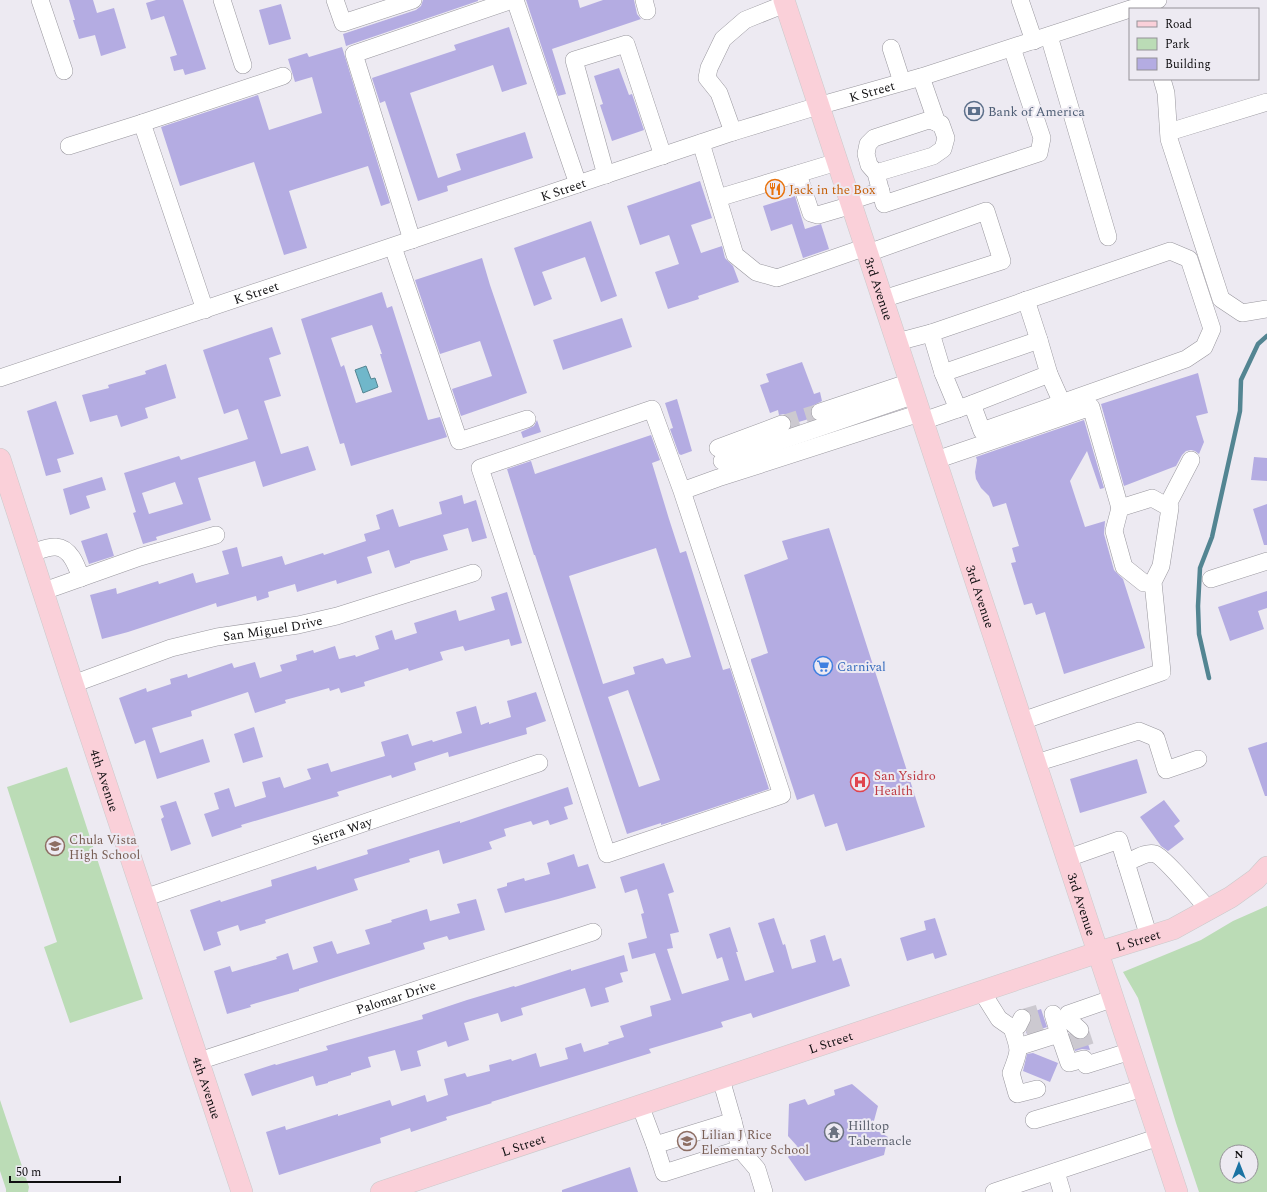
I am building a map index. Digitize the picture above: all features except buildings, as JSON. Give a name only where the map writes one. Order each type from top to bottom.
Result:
[{"type":"main road","name":"3rd Avenue","points":[[784,2],[1068,858],[1177,1192]]},
{"type":"main road","name":"4th Avenue","points":[[0,459],[73,684],[242,1192]]},
{"type":"main road","name":"L Street","points":[[381,1192],[1099,952],[1173,929],[1231,897],[1256,879],[1267,867]]},
{"type":"street","points":[[40,0],[64,71]]},
{"type":"street","points":[[222,0],[244,65]]},
{"type":"street","points":[[335,0],[343,23],[413,0]]},
{"type":"street","points":[[412,240],[354,54],[513,0],[578,184]]},
{"type":"street","points":[[1020,0],[1041,39],[1108,237]]},
{"type":"street","name":"K Street","points":[[1136,8],[1158,0]]},
{"type":"street","points":[[733,132],[719,93],[707,78],[709,68],[723,39],[745,20],[784,2]]},
{"type":"street","name":"K Street","points":[[0,378],[733,132],[921,77],[1129,10]]},
{"type":"street","points":[[606,175],[574,60],[626,44],[663,156]]},
{"type":"street","points":[[891,48],[902,82]]},
{"type":"street","points":[[876,173],[933,156],[943,149],[946,138],[941,124],[929,120],[874,138],[868,144],[866,154],[869,165],[876,173],[884,204],[1039,153],[1042,138],[1012,48]]},
{"type":"street","points":[[69,146],[283,76]]},
{"type":"street","points":[[921,77],[937,123]]},
{"type":"street","points":[[1162,80],[1166,93],[1169,139],[1221,299],[1242,313],[1267,309]]},
{"type":"street","points":[[1169,132],[1267,102]]},
{"type":"street","points":[[142,123],[205,310]]},
{"type":"street","points":[[701,143],[735,255],[756,272],[777,278],[986,211],[1002,261],[883,299]]},
{"type":"street","points":[[718,198],[838,162]]},
{"type":"street","points":[[798,174],[811,213],[818,215],[881,191]]},
{"type":"street","points":[[393,247],[459,441],[527,419]]},
{"type":"street","points":[[897,342],[931,333],[1170,250],[1189,259],[1212,329],[1204,347],[1186,359],[982,431],[943,373],[931,333]]},
{"type":"street","points":[[1026,300],[1049,374],[1062,403]]},
{"type":"street","points":[[943,373],[1039,340]]},
{"type":"street","points":[[820,412],[917,403],[965,406],[1049,374]]},
{"type":"street","points":[[782,424],[720,455],[917,403]]},
{"type":"street","points":[[682,491],[917,403]]},
{"type":"street","points":[[936,460],[1091,407],[1120,508],[1114,531],[1124,567],[1144,583],[1153,582]]},
{"type":"street","points":[[652,409],[682,491],[782,795],[607,854],[480,468],[652,409]]},
{"type":"street","points":[[1167,506],[1191,460]]},
{"type":"street","points":[[1022,721],[1162,672],[1153,582],[1162,566],[1170,508],[1152,498],[1120,508]]},
{"type":"street","points":[[44,591],[140,558],[216,535]]},
{"type":"street","points":[[31,553],[57,547],[63,549],[75,562],[81,578]]},
{"type":"street","points":[[1211,579],[1267,561]]},
{"type":"street","name":"San Miguel Drive","points":[[73,684],[171,648],[217,637],[298,625],[337,616],[473,573]]},
{"type":"street","points":[[1036,763],[1139,731],[1156,738],[1166,770],[1198,760]]},
{"type":"street","name":"Sierra Way","points":[[144,898],[539,763]]},
{"type":"street","points":[[1068,858],[1118,840],[1149,937]]},
{"type":"street","points":[[1126,863],[1147,853],[1154,853],[1164,860],[1209,910]]},
{"type":"street","name":"Palomar Drive","points":[[199,1061],[593,932]]},
{"type":"street","points":[[982,992],[999,1019],[1019,1026],[1018,1054],[1010,1073],[1017,1094],[1037,1089]]},
{"type":"street","points":[[1018,1047],[1060,1022],[1114,998]]},
{"type":"street","points":[[1060,1022],[1069,1063],[1082,1055],[1086,1065],[1131,1051]]},
{"type":"street","points":[[721,1079],[740,1149],[757,1169],[764,1192]]},
{"type":"street","points":[[1034,1120],[1143,1088]]},
{"type":"street","points":[[640,1105],[664,1173],[740,1149]]},
{"type":"street","points":[[655,1146],[733,1121]]},
{"type":"street","points":[[994,1192],[1159,1137]]},
{"type":"street","points":[[1056,1172],[1062,1192]]},
{"type":"green space","points":[[67,767],[143,999],[70,1023],[44,947],[57,942],[7,787]]},
{"type":"green space","points":[[1267,906],[1267,1192],[1199,1192],[1176,1123],[1138,998],[1123,972],[1201,940],[1233,921]]},
{"type":"green space","points":[[0,1100],[29,1187],[28,1192],[6,1192],[0,1171]]},
{"type":"water","points":[[366,366],[371,379],[375,378],[378,387],[363,393],[355,370]]},
{"type":"waterway","points":[[1209,678],[1199,634],[1198,606],[1200,568],[1212,537],[1240,411],[1241,380],[1258,344],[1267,336]]},
{"type":"tunnel","points":[[782,424],[820,412]]},
{"type":"tunnel","points":[[1022,1018],[1042,1012]]},
{"type":"tunnel","points":[[1026,1031],[1046,1024]]},
{"type":"tunnel","points":[[1080,1030],[1087,1051]]},
{"type":"tunnel","points":[[1068,1034],[1075,1054]]},
{"type":"place","name":"Bank of America","points":[[974,111]]},
{"type":"place","name":"Jack in the Box","points":[[775,189]]},
{"type":"place","name":"Carnival","points":[[823,666]]},
{"type":"place","name":"San Ysidro Health","points":[[860,782]]},
{"type":"place","name":"Chula Vista High School","points":[[55,846]]},
{"type":"place","name":"Hilltop Tabernacle","points":[[834,1132]]},
{"type":"place","name":"Lilian J Rice Elementary School","points":[[687,1141]]}]
